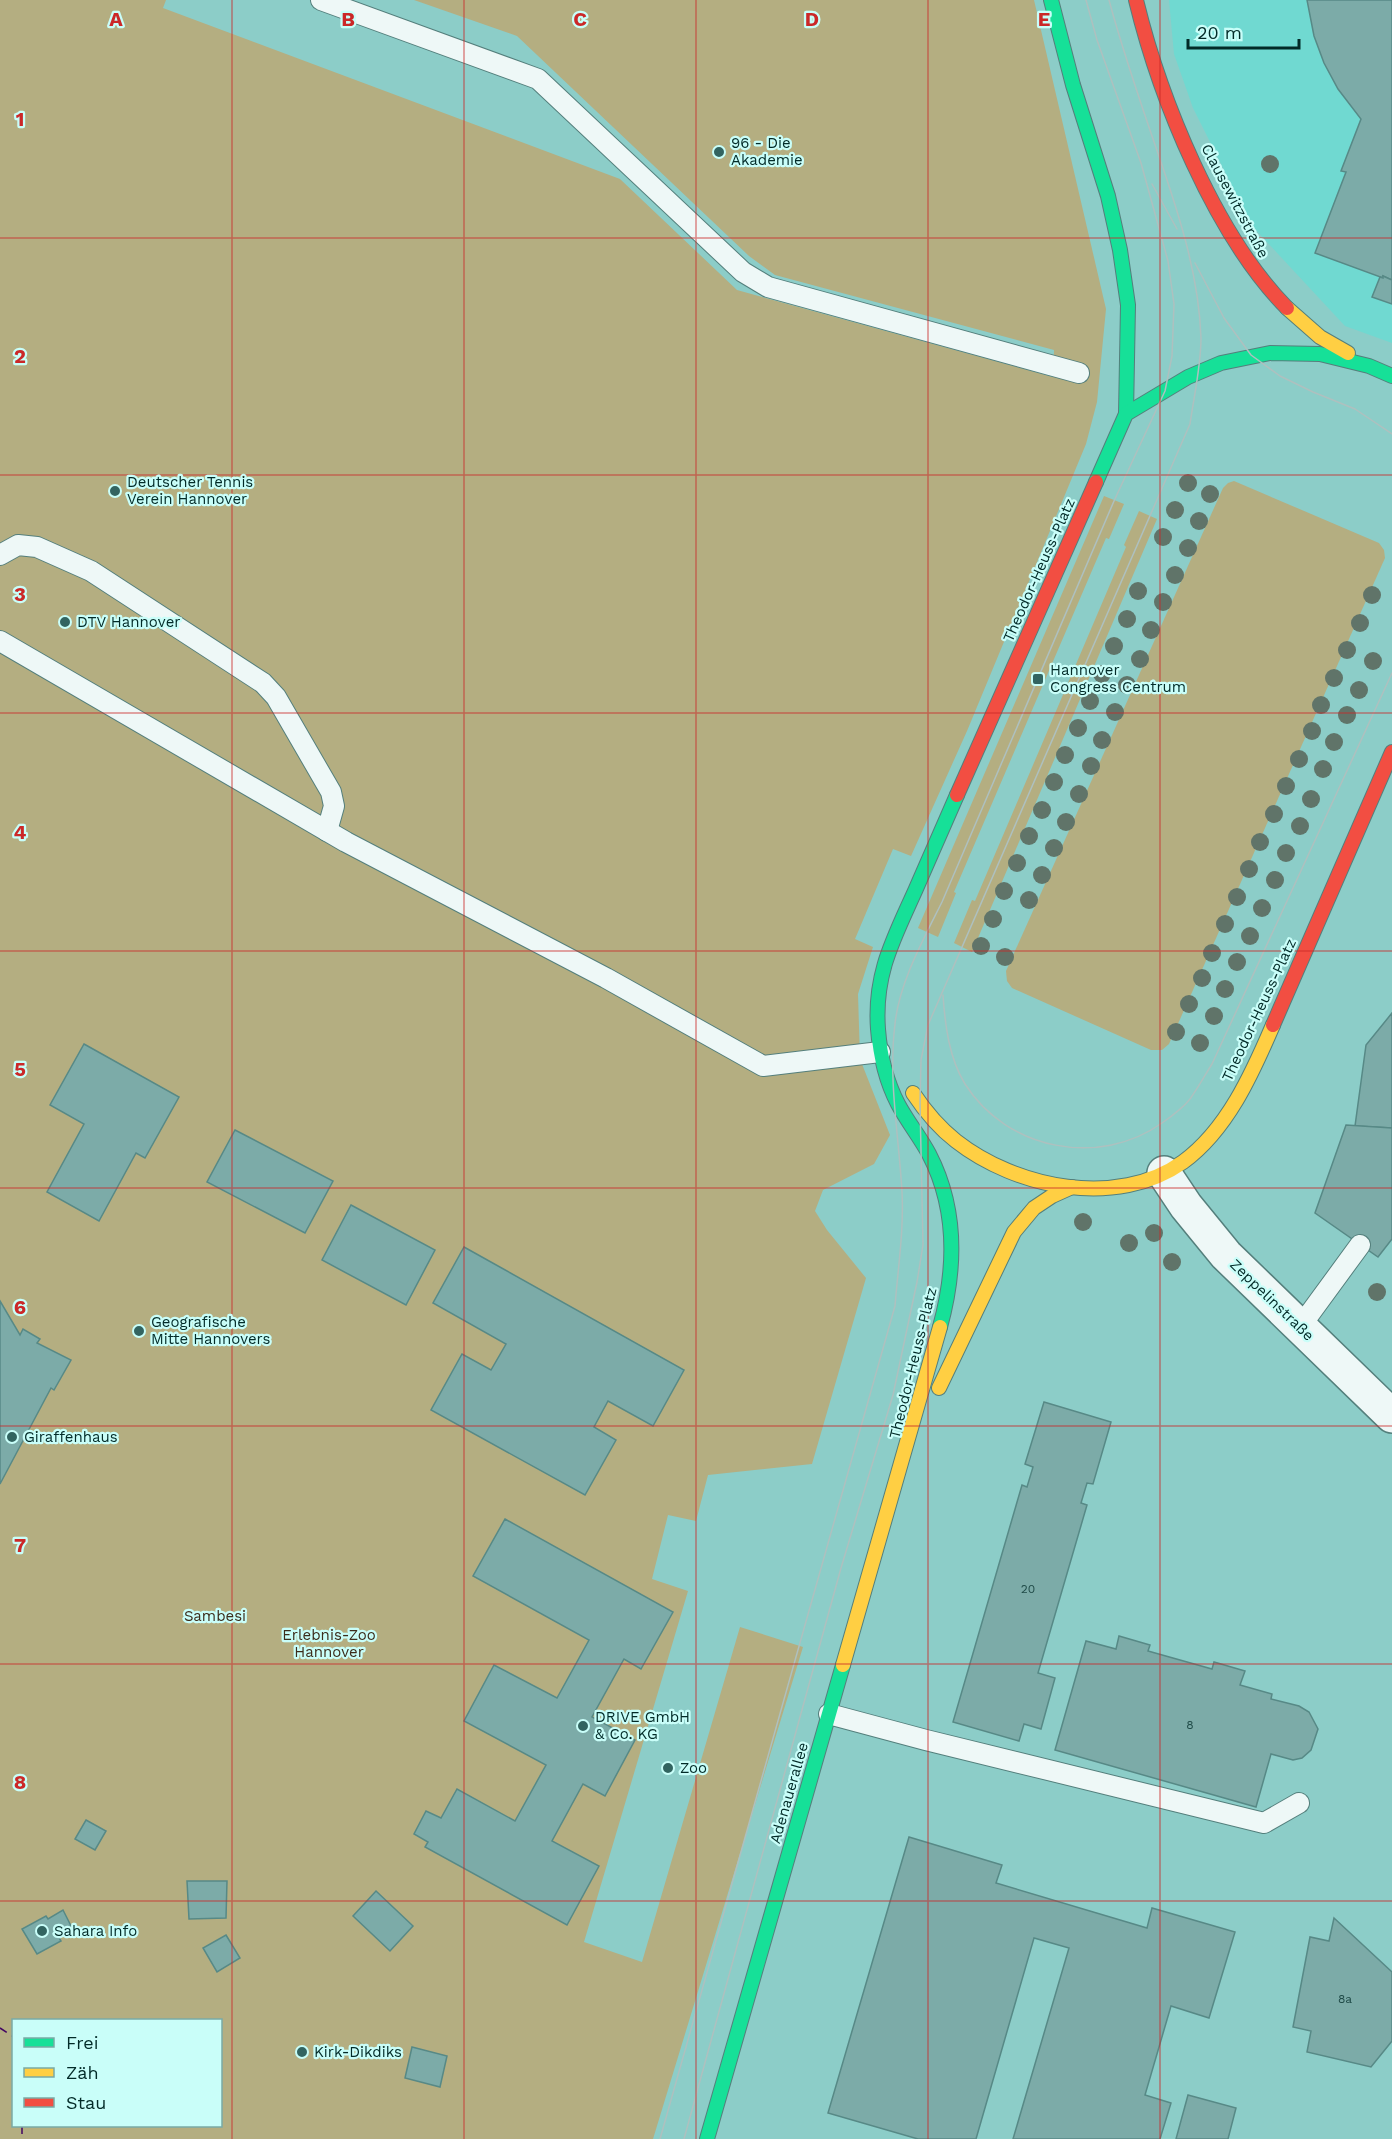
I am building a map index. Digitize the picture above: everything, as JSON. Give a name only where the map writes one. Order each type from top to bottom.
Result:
[{"type":"street","points":[[1051,0],[1072,85],[1108,196],[1120,250],[1128,305],[1126,414],[1198,372],[1251,355],[1310,352],[1340,356],[1373,366],[1392,376]]},
{"type":"street","name":"Clausewitzstraße","points":[[1136,0],[1163,89],[1175,120],[1209,194],[1254,272],[1287,309],[1314,332],[1342,351],[1373,366]]},
{"type":"street","name":"Theodor-Heuss-Platz","points":[[906,1458],[950,1286],[953,1254],[951,1222],[944,1192],[933,1162],[895,1098],[880,1052],[879,981],[885,959],[1126,414]]},
{"type":"street","name":"Theodor-Heuss-Platz","points":[[878,1003],[881,1023],[901,1074],[931,1118],[951,1138],[975,1155],[1008,1172],[1072,1187],[1120,1187],[1142,1182],[1164,1173],[1183,1162],[1215,1132],[1250,1073],[1386,784],[1392,752]]},
{"type":"street","name":"Zeppelinstraße","points":[[1164,1173],[1186,1206],[1226,1255],[1392,1416]]},
{"type":"street","name":"Theodor-Heuss-Platz","points":[[906,1458],[1014,1232],[1034,1208],[1072,1187]]},
{"type":"street","name":"Adenauerallee","points":[[706,2139],[906,1458]]},
{"type":"lane","points":[[321,0],[538,78],[743,272],[768,287],[1079,373]]},
{"type":"lane","points":[[0,555],[18,545],[37,547],[91,571],[263,683],[276,697],[331,792],[334,806],[327,831]]},
{"type":"lane","points":[[0,641],[327,831],[606,978],[763,1066],[880,1052]]},
{"type":"lane","points":[[1300,1327],[1360,1245]]},
{"type":"lane","points":[[829,1714],[1264,1823],[1299,1803]]},
{"type":"shaded area","points":[[1169,0],[1392,0],[1392,343],[1345,326],[1252,226],[1193,108],[1174,54]]},
{"type":"green space","points":[[0,0],[166,0],[163,8],[620,179],[737,290],[1053,377],[1054,350],[775,275],[749,256],[517,36],[414,0],[1034,0],[1106,309],[1097,402],[1086,444],[967,731],[911,856],[893,849],[855,939],[873,947],[858,994],[860,1059],[890,1135],[874,1164],[823,1190],[815,1211],[827,1230],[866,1278],[812,1464],[708,1475],[696,1521],[668,1515],[652,1579],[688,1591],[584,1942],[642,1962],[740,1627],[803,1647],[653,2139],[0,2139]]},
{"type":"green space","points":[[1234,481],[1379,543],[1384,550],[1385,558],[1169,1044],[1162,1050],[1151,1050],[1012,988],[1007,981],[1006,971],[1223,488]]},
{"type":"green space","points":[[1104,496],[1124,504],[1109,539],[1106,538],[954,892],[956,893],[938,937],[918,928]]},
{"type":"green space","points":[[1139,511],[1157,519],[972,952],[954,943],[972,900],[975,901],[1126,547],[1124,545]]},
{"type":"building","points":[[1307,0],[1392,0],[1392,280],[1315,253],[1346,172],[1341,171],[1361,119],[1338,89],[1324,63],[1314,36]]},
{"type":"building","points":[[1383,276],[1392,280],[1392,304],[1372,297],[1380,277],[1383,278]]},
{"type":"building","points":[[1392,1013],[1392,1128],[1355,1126],[1366,1045]]},
{"type":"building","points":[[84,1044],[179,1097],[145,1158],[136,1153],[99,1221],[47,1192],[84,1124],[50,1105]]},
{"type":"building","points":[[1346,1125],[1392,1128],[1392,1239],[1378,1257],[1315,1213]]},
{"type":"building","points":[[235,1130],[333,1181],[305,1233],[207,1182]]},
{"type":"building","points":[[351,1205],[435,1250],[406,1305],[322,1260]]},
{"type":"building","points":[[464,1247],[684,1370],[653,1426],[608,1401],[594,1427],[616,1440],[585,1495],[431,1410],[462,1354],[491,1370],[506,1344],[433,1303]]},
{"type":"building","name":"Giraffenhaus","points":[[0,1301],[20,1335],[23,1329],[40,1339],[37,1343],[71,1360],[54,1390],[51,1388],[0,1484]]},
{"type":"building","points":[[1044,1402],[1111,1422],[1093,1484],[1087,1483],[1081,1503],[1087,1505],[1038,1673],[1055,1678],[1041,1729],[1024,1724],[1019,1741],[953,1722],[1022,1485],[1027,1487],[1033,1467],[1025,1464]]},
{"type":"building","points":[[505,1519],[673,1612],[641,1669],[624,1659],[592,1717],[635,1740],[605,1796],[583,1784],[552,1841],[599,1866],[567,1925],[425,1847],[428,1842],[414,1834],[426,1811],[441,1818],[457,1789],[515,1821],[546,1765],[464,1721],[494,1665],[557,1698],[589,1640],[473,1576]]},
{"type":"building","points":[[1119,1636],[1150,1645],[1148,1651],[1212,1669],[1214,1662],[1245,1671],[1240,1685],[1272,1694],[1271,1699],[1299,1706],[1309,1712],[1318,1729],[1311,1750],[1302,1758],[1293,1760],[1271,1754],[1256,1807],[1055,1750],[1086,1641],[1116,1649]]},
{"type":"building","points":[[86,1820],[106,1831],[95,1850],[75,1839]]},
{"type":"building","points":[[909,1837],[1002,1865],[996,1883],[1147,1928],[1152,1908],[1235,1932],[1209,2018],[1171,2006],[1145,2095],[1171,2103],[1160,2139],[1013,2139],[1069,1948],[1034,1938],[976,2139],[918,2139],[828,2113]]},
{"type":"building","points":[[187,1881],[227,1881],[226,1918],[189,1919]]},
{"type":"building","points":[[376,1891],[413,1926],[390,1951],[353,1916]]},
{"type":"building","name":"Sahara Info","points":[[63,1910],[71,1926],[56,1933],[61,1941],[37,1954],[22,1929],[46,1916],[48,1919]]},
{"type":"building","points":[[1334,1918],[1392,1972],[1392,2041],[1371,2067],[1307,2052],[1311,2031],[1293,2027],[1310,1937],[1329,1941]]},
{"type":"building","points":[[226,1935],[240,1958],[217,1972],[203,1948]]},
{"type":"building","points":[[412,2047],[447,2056],[440,2087],[405,2078]]},
{"type":"building","points":[[1188,2095],[1236,2108],[1228,2139],[1176,2139]]},
{"type":"ferry route","points":[[0,2028],[12,2036]]},
{"type":"ferry route","points":[[22,2127],[22,2139]]},
{"type":"tram line","points":[[660,2139],[895,1306],[902,1206],[893,1066],[897,1008],[913,961],[942,902],[1114,501],[1165,391],[1172,356],[1174,304],[1168,261],[1141,163],[1097,40],[1086,0]]},
{"type":"tram line","points":[[684,2139],[841,1568],[893,1395],[923,1245],[920,1104],[921,1060],[928,1025],[1190,424],[1201,349],[1200,316],[1193,272],[1176,207],[1127,62],[1109,0]]},
{"type":"tram line","points":[[1152,184],[1177,229]]},
{"type":"tram line","points":[[1195,263],[1224,318],[1251,355],[1280,376],[1355,409],[1392,434]]},
{"type":"tram line","points":[[943,995],[949,1041],[960,1074],[983,1106],[1005,1124],[1029,1137],[1056,1145],[1083,1148],[1111,1145],[1137,1137],[1166,1120],[1190,1099],[1212,1064],[1392,673]]},
{"type":"traffic: fast","points":[[1051,0],[1073,85],[1108,196],[1120,250],[1128,305],[1126,414]]},
{"type":"traffic: fast","points":[[1096,482],[1126,414],[1188,377],[1221,363],[1270,353],[1320,354],[1369,366],[1392,376]]},
{"type":"traffic: fast","points":[[940,1327],[951,1261],[949,1217],[945,1196],[929,1154],[890,1086],[880,1048],[878,1009],[879,991],[887,958],[957,795]]},
{"type":"traffic: fast","points":[[707,2139],[843,1665]]},
{"type":"traffic: slow","points":[[1287,308],[1320,337],[1348,353]]},
{"type":"traffic: slow","points":[[913,1093],[949,1136],[980,1157],[1008,1171],[1037,1181],[1067,1187],[1098,1188],[1128,1185],[1157,1177],[1183,1162],[1213,1134],[1237,1100],[1273,1025]]},
{"type":"traffic: slow","points":[[939,1388],[1014,1232],[1034,1208],[1072,1187]]},
{"type":"traffic: slow","points":[[843,1665],[940,1327]]},
{"type":"traffic: jam","points":[[1136,0],[1146,39],[1175,122],[1214,205],[1236,243],[1261,278],[1287,308]]},
{"type":"traffic: jam","points":[[957,795],[1096,482]]},
{"type":"traffic: jam","points":[[1273,1025],[1392,752]]},
{"type":"place","name":"96 - Die Akademie","points":[[719,152]]},
{"type":"place","name":"Deutscher Tennis Verein Hannover","points":[[115,491]]},
{"type":"place","name":"DTV Hannover","points":[[65,622]]},
{"type":"place","name":"Hannover Congress Centrum","points":[[1038,679]]},
{"type":"place","name":"Geografische Mitte Hannovers","points":[[139,1331]]},
{"type":"place","name":"Giraffenhaus","points":[[12,1437]]},
{"type":"place","name":"DRIVE GmbH & Co. KG","points":[[583,1726]]},
{"type":"place","name":"Zoo","points":[[668,1768]]},
{"type":"place","name":"Sahara Info","points":[[42,1931]]},
{"type":"place","name":"Kirk-Dikdiks","points":[[302,2052]]},
{"type":"park label","name":"Sambesi","points":[[215,1616]]},
{"type":"park label","name":"Erlebnis-Zoo Hannover","points":[[329,1644]]}]
